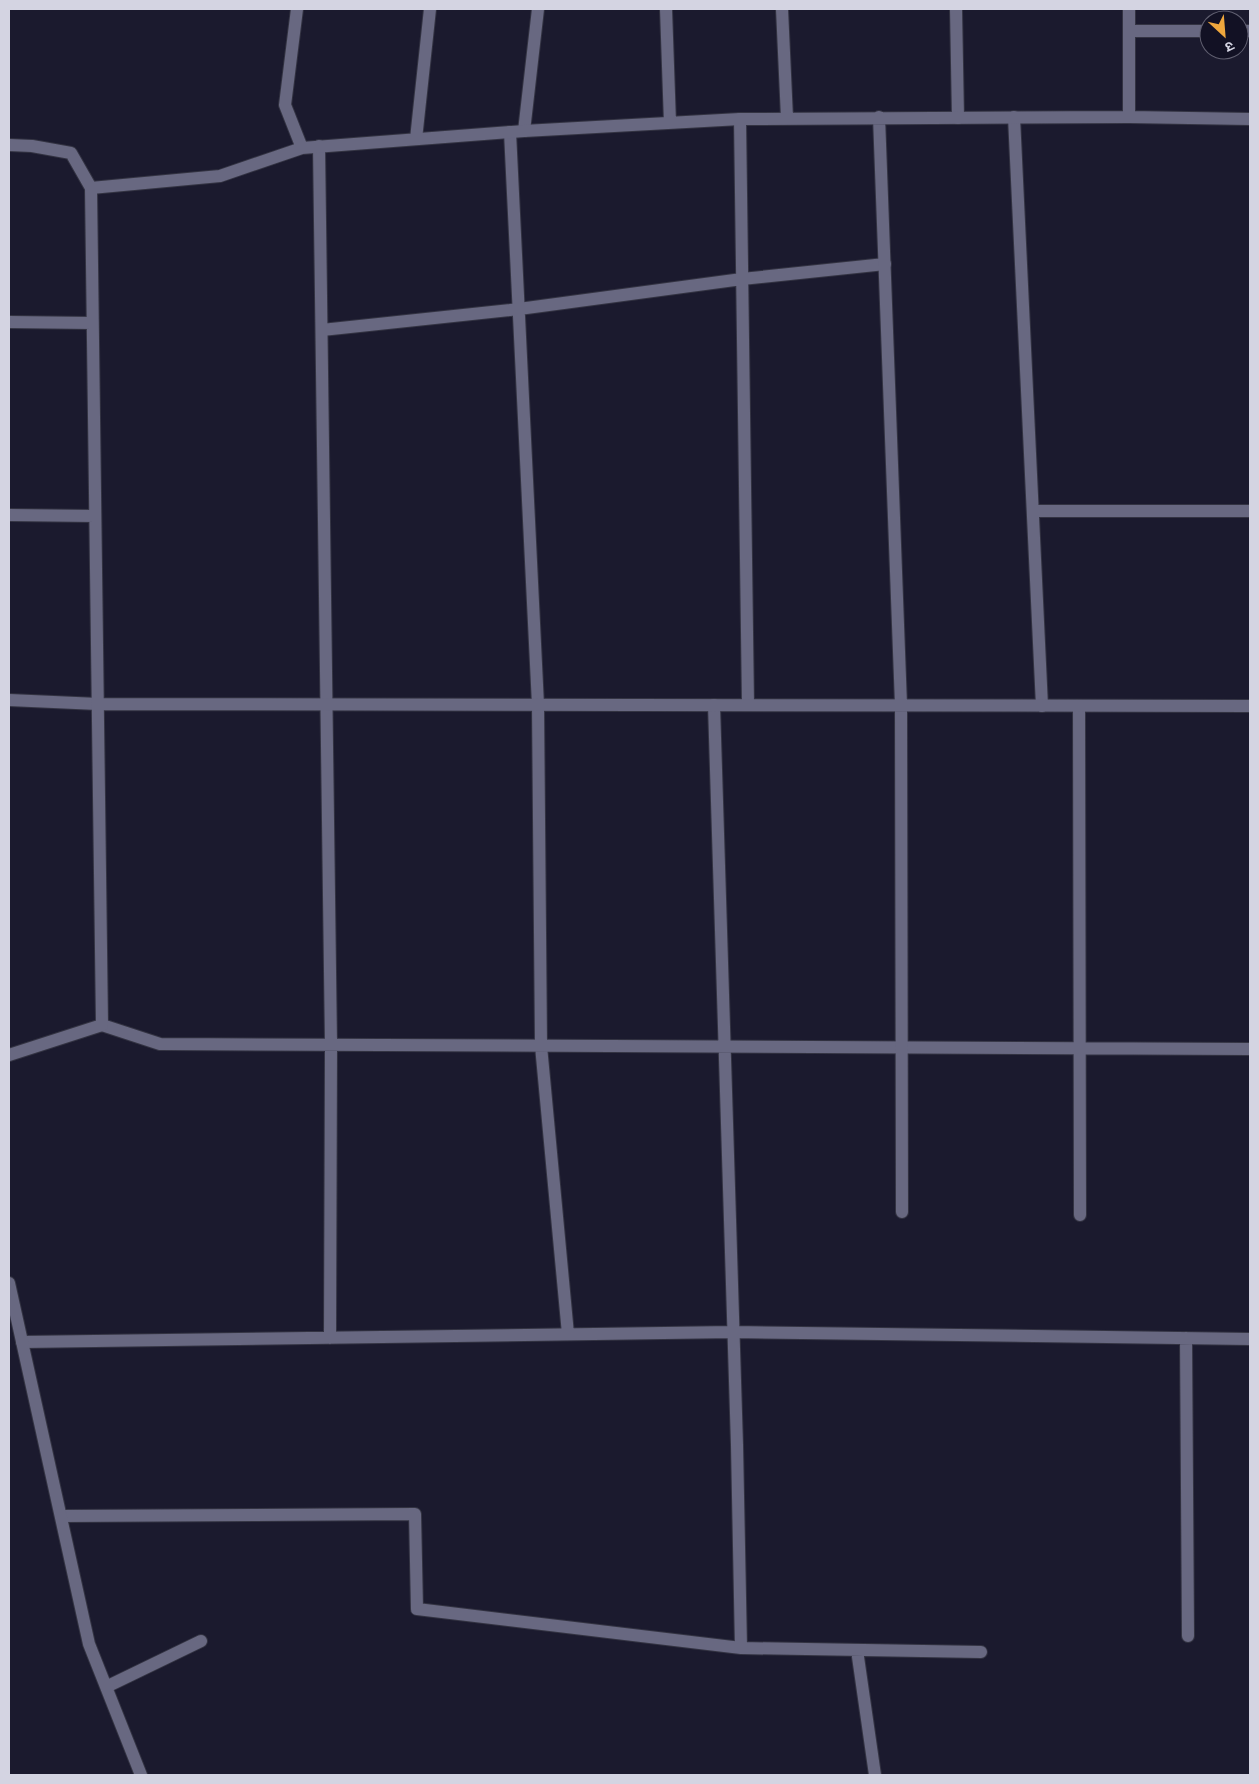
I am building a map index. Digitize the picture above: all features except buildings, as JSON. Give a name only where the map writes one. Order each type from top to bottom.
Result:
[{"type":"street","points":[[297,9],[286,105],[302,148]]},
{"type":"street","points":[[416,139],[430,9]]},
{"type":"street","points":[[524,131],[538,9]]},
{"type":"street","points":[[666,9],[670,123]]},
{"type":"street","points":[[782,9],[787,118]]},
{"type":"street","points":[[956,9],[958,118]]},
{"type":"street","points":[[1129,9],[1129,117]]},
{"type":"street","points":[[1129,31],[1199,31]]},
{"type":"street","points":[[91,188],[220,176],[302,148],[524,131],[787,118],[1129,117],[1250,119]]},
{"type":"street","points":[[879,118],[900,706],[902,1212]]},
{"type":"street","points":[[1014,118],[1042,706]]},
{"type":"street","points":[[740,119],[748,705]]},
{"type":"street","points":[[510,132],[538,705],[540,1046],[568,1334]]},
{"type":"street","points":[[9,145],[32,146],[71,153],[91,188],[102,1025]]},
{"type":"street","points":[[319,146],[331,1045],[330,1338]]},
{"type":"street","points":[[322,330],[519,309],[742,279],[884,264]]},
{"type":"street","points":[[9,322],[92,323]]},
{"type":"street","points":[[1034,511],[1250,511]]},
{"type":"street","points":[[9,515],[95,516]]},
{"type":"street","points":[[9,700],[98,704],[1250,706]]},
{"type":"street","points":[[714,705],[741,1648]]},
{"type":"street","points":[[1079,706],[1080,1215]]},
{"type":"street","points":[[9,1055],[102,1025],[160,1044],[1250,1049]]},
{"type":"street","points":[[9,1283],[89,1644],[141,1775]]},
{"type":"street","points":[[22,1342],[733,1332],[1250,1339]]},
{"type":"street","points":[[1186,1338],[1188,1636]]},
{"type":"street","points":[[61,1516],[415,1514],[417,1609],[741,1648],[981,1652]]},
{"type":"street","points":[[106,1687],[201,1640]]},
{"type":"street","points":[[857,1650],[875,1775]]}]
